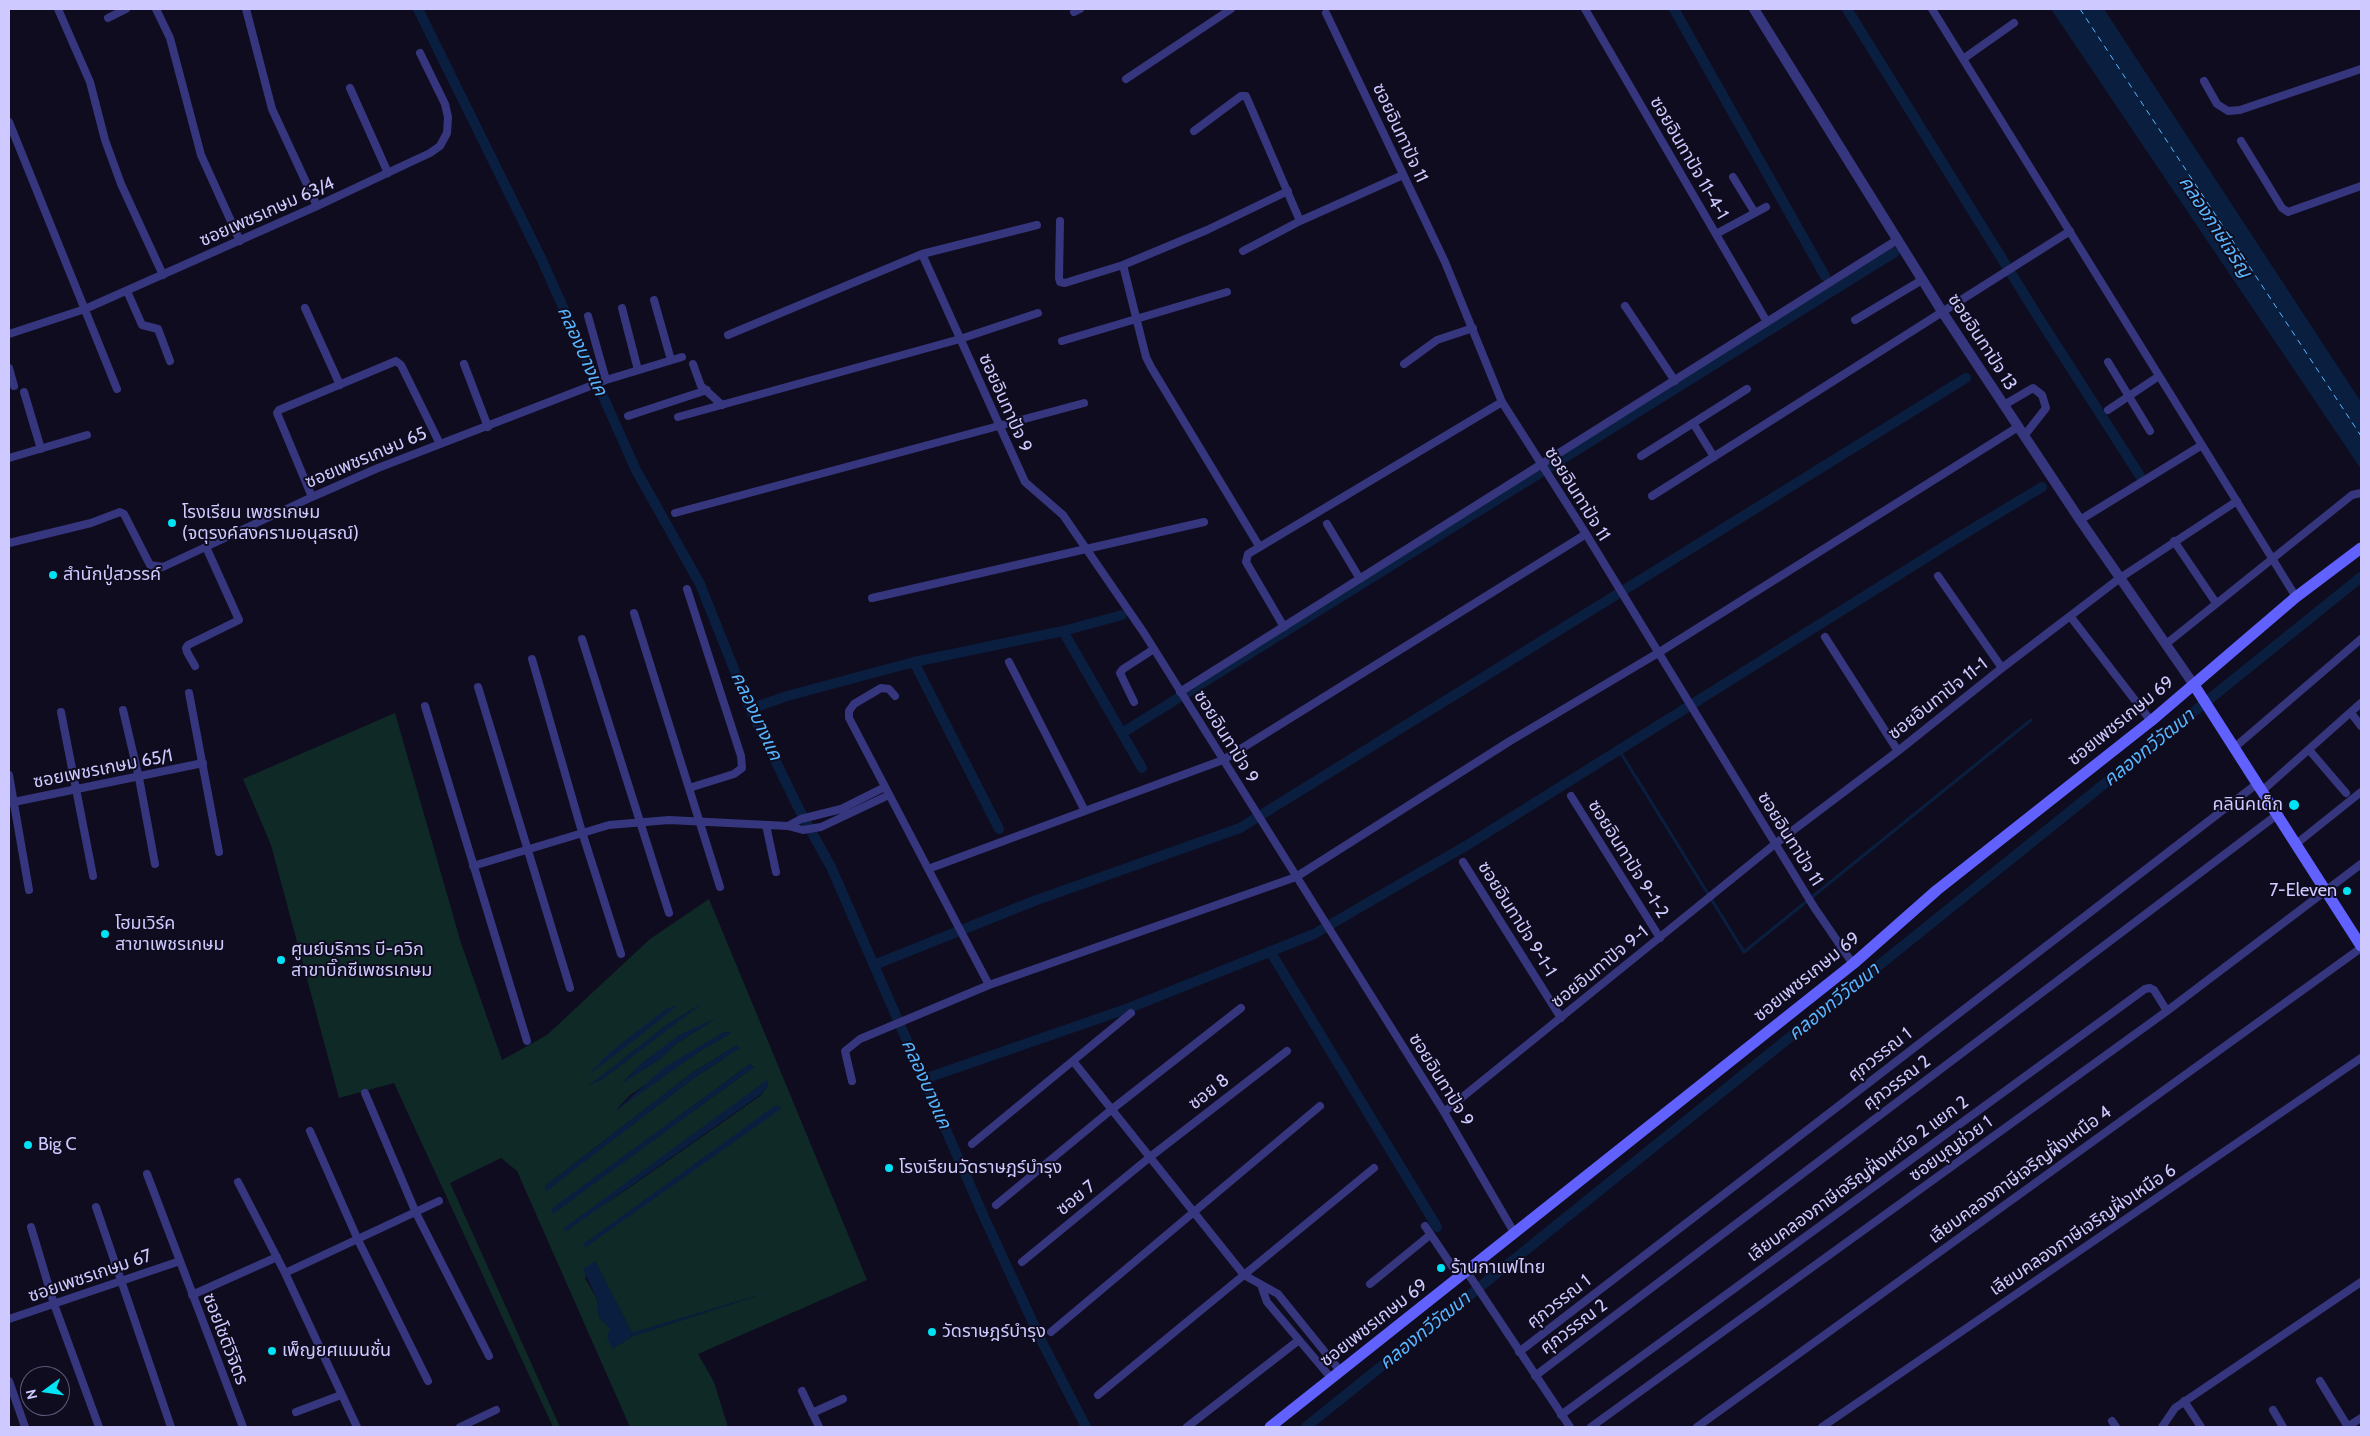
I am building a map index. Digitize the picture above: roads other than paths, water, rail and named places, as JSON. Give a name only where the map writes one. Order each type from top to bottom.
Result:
[{"type":"main road","name":"ซอยเพชรเกษม 69","points":[[1270,1427],[1466,1276],[1515,1234],[1853,964],[1937,890],[2151,721],[2197,690],[2296,597],[2361,548]]},
{"type":"main road","points":[[2197,690],[2278,814],[2361,947]]},
{"type":"street","points":[[58,9],[90,82],[105,140],[121,184],[163,275]]},
{"type":"street","points":[[108,18],[126,9]]},
{"type":"street","points":[[156,9],[170,38],[201,155],[240,241]]},
{"type":"street","points":[[246,9],[275,115],[317,206]]},
{"type":"street","points":[[1126,79],[1231,9]]},
{"type":"street","name":"ซอยอินทาปัจ 11-4-1","points":[[1585,9],[1767,322]]},
{"type":"street","name":"ซอยอินทาปัจ 13","points":[[1754,9],[1943,313],[2080,520],[2197,690]]},
{"type":"street","points":[[1932,9],[2296,597]]},
{"type":"street","name":"ซอยอินทาปัจ 11","points":[[1326,13],[1445,262],[1502,402],[1586,534],[1814,907],[1853,964]]},
{"type":"street","points":[[1963,59],[2014,23]]},
{"type":"street","name":"ซอยเพชรเกษม 63/4","points":[[9,334],[85,309],[240,241],[430,153],[440,146],[447,133],[448,117],[445,104],[420,54]]},
{"type":"street","points":[[2204,81],[2217,104],[2228,111],[2240,110],[2361,69]]},
{"type":"street","points":[[350,88],[388,173]]},
{"type":"street","points":[[1194,131],[1241,96],[1246,96],[1300,221]]},
{"type":"street","points":[[9,122],[117,389]]},
{"type":"street","points":[[2241,141],[2282,208],[2288,212],[2361,186]]},
{"type":"street","points":[[1243,251],[1300,221],[1404,176]]},
{"type":"street","points":[[1733,177],[1755,213]]},
{"type":"street","points":[[1060,222],[1060,282],[1123,265],[1207,230],[1288,191]]},
{"type":"street","points":[[1716,234],[1766,207]]},
{"type":"street","points":[[728,335],[922,254],[1037,225]]},
{"type":"street","points":[[1652,496],[2070,231]]},
{"type":"street","points":[[1181,692],[1543,467],[1674,381],[1897,240]]},
{"type":"street","name":"ซอยอินทาปัจ 9","points":[[922,254],[1025,482],[1063,515],[1154,649],[1444,1112],[1515,1234]]},
{"type":"street","points":[[1123,265],[1136,321],[1151,368],[1259,546]]},
{"type":"street","points":[[1855,320],[1922,280]]},
{"type":"street","points":[[127,290],[142,325],[158,329],[170,361]]},
{"type":"street","points":[[1062,342],[1227,292]]},
{"type":"street","points":[[654,300],[671,360]]},
{"type":"street","points":[[1625,306],[1674,381]]},
{"type":"street","points":[[305,308],[340,385]]},
{"type":"street","points":[[622,308],[638,370]]},
{"type":"street","points":[[678,417],[960,339],[1038,313]]},
{"type":"street","points":[[588,316],[606,380]]},
{"type":"street","points":[[1404,364],[1437,340],[1473,328]]},
{"type":"street","name":"ซอยเพชรเกษม 65","points":[[9,543],[91,523],[120,512],[124,514],[153,566],[163,568],[312,497],[440,444],[590,388],[606,380],[682,357]]},
{"type":"street","points":[[312,497],[277,413],[279,410],[396,361],[399,362],[440,444]]},
{"type":"street","points":[[2108,362],[2150,431]]},
{"type":"street","points":[[464,364],[488,427]]},
{"type":"street","points":[[693,364],[697,380],[722,405]]},
{"type":"street","points":[[9,368],[14,386]]},
{"type":"street","points":[[2108,410],[2159,376]]},
{"type":"street","points":[[2004,405],[2033,388],[2042,395],[2046,408],[2024,436]]},
{"type":"street","points":[[1642,456],[1747,389]]},
{"type":"street","points":[[628,416],[707,390]]},
{"type":"street","points":[[24,392],[40,449]]},
{"type":"street","points":[[1284,627],[1246,562],[1248,554],[1502,402]]},
{"type":"street","points":[[675,513],[1000,428],[1084,403]]},
{"type":"street","points":[[1693,423],[1714,457]]},
{"type":"street","points":[[852,1080],[845,1051],[860,1039],[989,985],[1296,877],[1510,741],[1658,653],[2018,427]]},
{"type":"street","points":[[9,458],[87,435]]},
{"type":"street","points":[[2080,520],[2202,445]]},
{"type":"street","points":[[2166,644],[2272,557],[2352,495],[2361,493]]},
{"type":"street","name":"ซอยอินทาปัจ 11-1","points":[[1775,844],[2120,578],[2237,501]]},
{"type":"street","points":[[872,598],[1204,522]]},
{"type":"street","points":[[1327,524],[1360,579]]},
{"type":"street","points":[[928,869],[1223,760],[1586,534]]},
{"type":"street","points":[[2174,541],[2216,603]]},
{"type":"street","points":[[195,666],[187,652],[186,648],[188,645],[239,620],[206,547]]},
{"type":"street","points":[[1938,576],[2002,668]]},
{"type":"street","points":[[687,589],[741,756],[742,768],[734,774],[689,788]]},
{"type":"street","points":[[634,613],[720,887]]},
{"type":"street","points":[[2070,616],[2151,721]]},
{"type":"street","points":[[1825,637],[1898,751]]},
{"type":"street","points":[[582,639],[669,913]]},
{"type":"street","points":[[2235,747],[2361,639]]},
{"type":"street","points":[[1134,702],[1120,673],[1122,668],[1154,649]]},
{"type":"street","points":[[532,659],[582,832],[620,954]]},
{"type":"street","points":[[1009,662],[1085,811]]},
{"type":"street","points":[[478,687],[570,988]]},
{"type":"street","points":[[895,696],[889,689],[881,688],[854,704],[849,713],[850,720],[989,985]]},
{"type":"street","points":[[189,693],[220,852]]},
{"type":"street","name":"ศุภวรรณ 1","points":[[1519,1352],[2260,786],[2310,751],[2361,703]]},
{"type":"street","points":[[425,706],[526,1041]]},
{"type":"street","points":[[123,710],[139,778],[155,864]]},
{"type":"street","points":[[61,712],[93,876]]},
{"type":"street","points":[[2351,713],[2361,726]]},
{"type":"street","points":[[2310,751],[2346,793]]},
{"type":"street","name":"ซอยเพชรเกษม 65/1","points":[[11,802],[139,778],[203,763]]},
{"type":"street","points":[[9,775],[11,802],[29,890]]},
{"type":"street","points":[[788,826],[801,819],[841,809],[885,787]]},
{"type":"street","points":[[2296,844],[2361,792]]},
{"type":"street","points":[[473,866],[610,825],[640,822],[700,822],[788,826],[803,830],[821,827],[890,795]]},
{"type":"street","name":"ซอยอินทาปัจ 9-1-2","points":[[1571,796],[1660,938]]},
{"type":"street","points":[[841,809],[844,817]]},
{"type":"street","name":"ศุภวรรณ 2","points":[[1535,1376],[2278,814]]},
{"type":"street","points":[[766,825],[776,872]]},
{"type":"street","name":"ซอยอินทาปัจ 9-1","points":[[1444,1112],[1775,844]]},
{"type":"street","name":"ซอยอินทาปัจ 9-1-1","points":[[1463,862],[1561,1018]]},
{"type":"street","name":"ซอยบุญช่วย 1","points":[[1591,1427],[2168,1011],[2327,892],[2361,864]]},
{"type":"street","name":"เลียบคลองภาษีเจริญฝั่งเหนือ 4","points":[[1697,1427],[2361,947]]},
{"type":"street","name":"เลียบคลองภาษีเจริญฝั่งเหนือ 2 แยก 2","points":[[1561,1415],[2145,989],[2150,988],[2154,990],[2168,1011]]},
{"type":"street","points":[[996,1205],[1111,1110],[1241,1008]]},
{"type":"street","points":[[972,1144],[1130,1013]]},
{"type":"street","name":"ซอย 8","points":[[1150,1157],[1287,1052]]},
{"type":"street","name":"เลียบคลองภาษีเจริญฝั่งเหนือ 6","points":[[1822,1427],[2361,1058]]},
{"type":"street","points":[[1072,1061],[1244,1275],[1262,1288],[1278,1294],[1337,1375]]},
{"type":"street","points":[[365,1093],[416,1213],[489,1356]]},
{"type":"street","points":[[1051,1332],[1320,1106]]},
{"type":"street","points":[[310,1131],[358,1240],[428,1381]]},
{"type":"street","name":"ซอย 7","points":[[1022,1262],[1150,1157]]},
{"type":"street","points":[[1098,1395],[1374,1168]]},
{"type":"street","name":"ซอยโชติวิจิตร","points":[[147,1174],[243,1427]]},
{"type":"street","points":[[238,1182],[285,1272],[340,1395],[357,1427]]},
{"type":"street","points":[[285,1272],[358,1240],[439,1201]]},
{"type":"street","points":[[96,1207],[171,1427]]},
{"type":"street","points":[[1425,1226],[1430,1235],[1482,1294],[1570,1427]]},
{"type":"street","points":[[31,1228],[54,1304],[99,1427]]},
{"type":"street","points":[[1370,1284],[1430,1235]]},
{"type":"street","points":[[192,1295],[277,1257]]},
{"type":"street","name":"ซอยเพชรเกษม 67","points":[[9,1318],[180,1261]]},
{"type":"street","points":[[2162,1427],[2175,1408],[2361,1282]]},
{"type":"street","points":[[1262,1288],[1267,1302],[1299,1340],[1337,1375]]},
{"type":"street","points":[[1187,1427],[1299,1340]]},
{"type":"street","points":[[9,1381],[25,1427]]},
{"type":"street","points":[[2320,1381],[2347,1427],[2361,1418]]},
{"type":"street","points":[[802,1391],[818,1427]]},
{"type":"street","points":[[296,1412],[340,1395]]},
{"type":"street","points":[[812,1413],[843,1399]]},
{"type":"street","points":[[2184,1402],[2201,1427]]},
{"type":"street","points":[[460,1427],[496,1410]]},
{"type":"street","points":[[2272,1410],[2283,1427]]},
{"type":"water","name":"คลองภาษีเจริญ","points":[[2051,9],[2104,9],[2361,402],[2361,469]]},
{"type":"water","points":[[704,1002],[604,1078],[587,1087],[668,1024]]},
{"type":"water","points":[[678,1005],[587,1076],[609,1053],[666,1009]]},
{"type":"water","points":[[718,1017],[676,1044],[660,1059],[621,1084],[642,1063],[679,1035]]},
{"type":"water","points":[[724,1032],[732,1033],[700,1051],[613,1113],[665,1067]]},
{"type":"water","points":[[737,1045],[740,1048],[694,1078],[545,1192],[545,1186],[692,1073]]},
{"type":"water","points":[[750,1064],[754,1067],[553,1214],[551,1209]]},
{"type":"water","points":[[767,1080],[768,1086],[760,1095],[565,1232],[564,1228]]},
{"type":"water","points":[[776,1105],[782,1108],[586,1247],[582,1245]]},
{"type":"water","points":[[595,1261],[632,1333],[775,1290],[633,1336],[612,1349],[607,1337],[610,1328],[599,1318],[597,1299],[583,1269]]},
{"type":"waterway","name":"คลองบางแค","points":[[418,9],[541,258],[636,470],[700,584],[750,709],[800,811],[831,867],[984,1217],[1041,1340],[1086,1427]]},
{"type":"waterway","points":[[1674,9],[1825,276]]},
{"type":"waterway","points":[[1847,9],[2037,315],[2140,476]]},
{"type":"waterway","points":[[1122,733],[1895,252]]},
{"type":"waterway","points":[[874,965],[1034,901],[1240,828],[1966,378]]},
{"type":"waterway","points":[[924,1079],[1129,1008],[1314,934],[1469,844],[2042,487]]},
{"type":"waterway","name":"คลองทวีวัฒนา","points":[[1306,1427],[2361,577]]},
{"type":"waterway","points":[[750,709],[787,696],[914,662],[1063,631],[1122,615]]},
{"type":"waterway","points":[[1063,631],[1142,768]]},
{"type":"waterway","points":[[914,662],[999,829]]},
{"type":"waterway","points":[[1619,750],[1744,952],[2031,720]]},
{"type":"waterway","points":[[1270,951],[1437,1227]]},
{"type":"place","name":"โรงเรียน เพชรเกษม (จตุรงค์สงครามอนุสรณ์)","points":[[172,523]]},
{"type":"place","name":"สำนักปู่สวรรค์","points":[[53,575]]},
{"type":"place","name":"คลินิคเด็ก","points":[[2294,805]]},
{"type":"place","name":"7-Eleven","points":[[2347,891]]},
{"type":"place","name":"โฮมเวิร์ค สาขาเพชรเกษม","points":[[105,934]]},
{"type":"place","name":"ศูนย์บริการ บี-ควิก สาขาบิ๊กซีเพชรเกษม","points":[[281,960]]},
{"type":"place","name":"Big C","points":[[28,1145]]},
{"type":"place","name":"โรงเรียนวัดราษฎร์บำรุง","points":[[889,1168]]},
{"type":"place","name":"ร้านกาแฟไทย","points":[[1441,1268]]},
{"type":"place","name":"วัดราษฎร์บำรุง","points":[[932,1332]]},
{"type":"place","name":"เพ็ญยศแมนชั่น","points":[[272,1351]]}]
